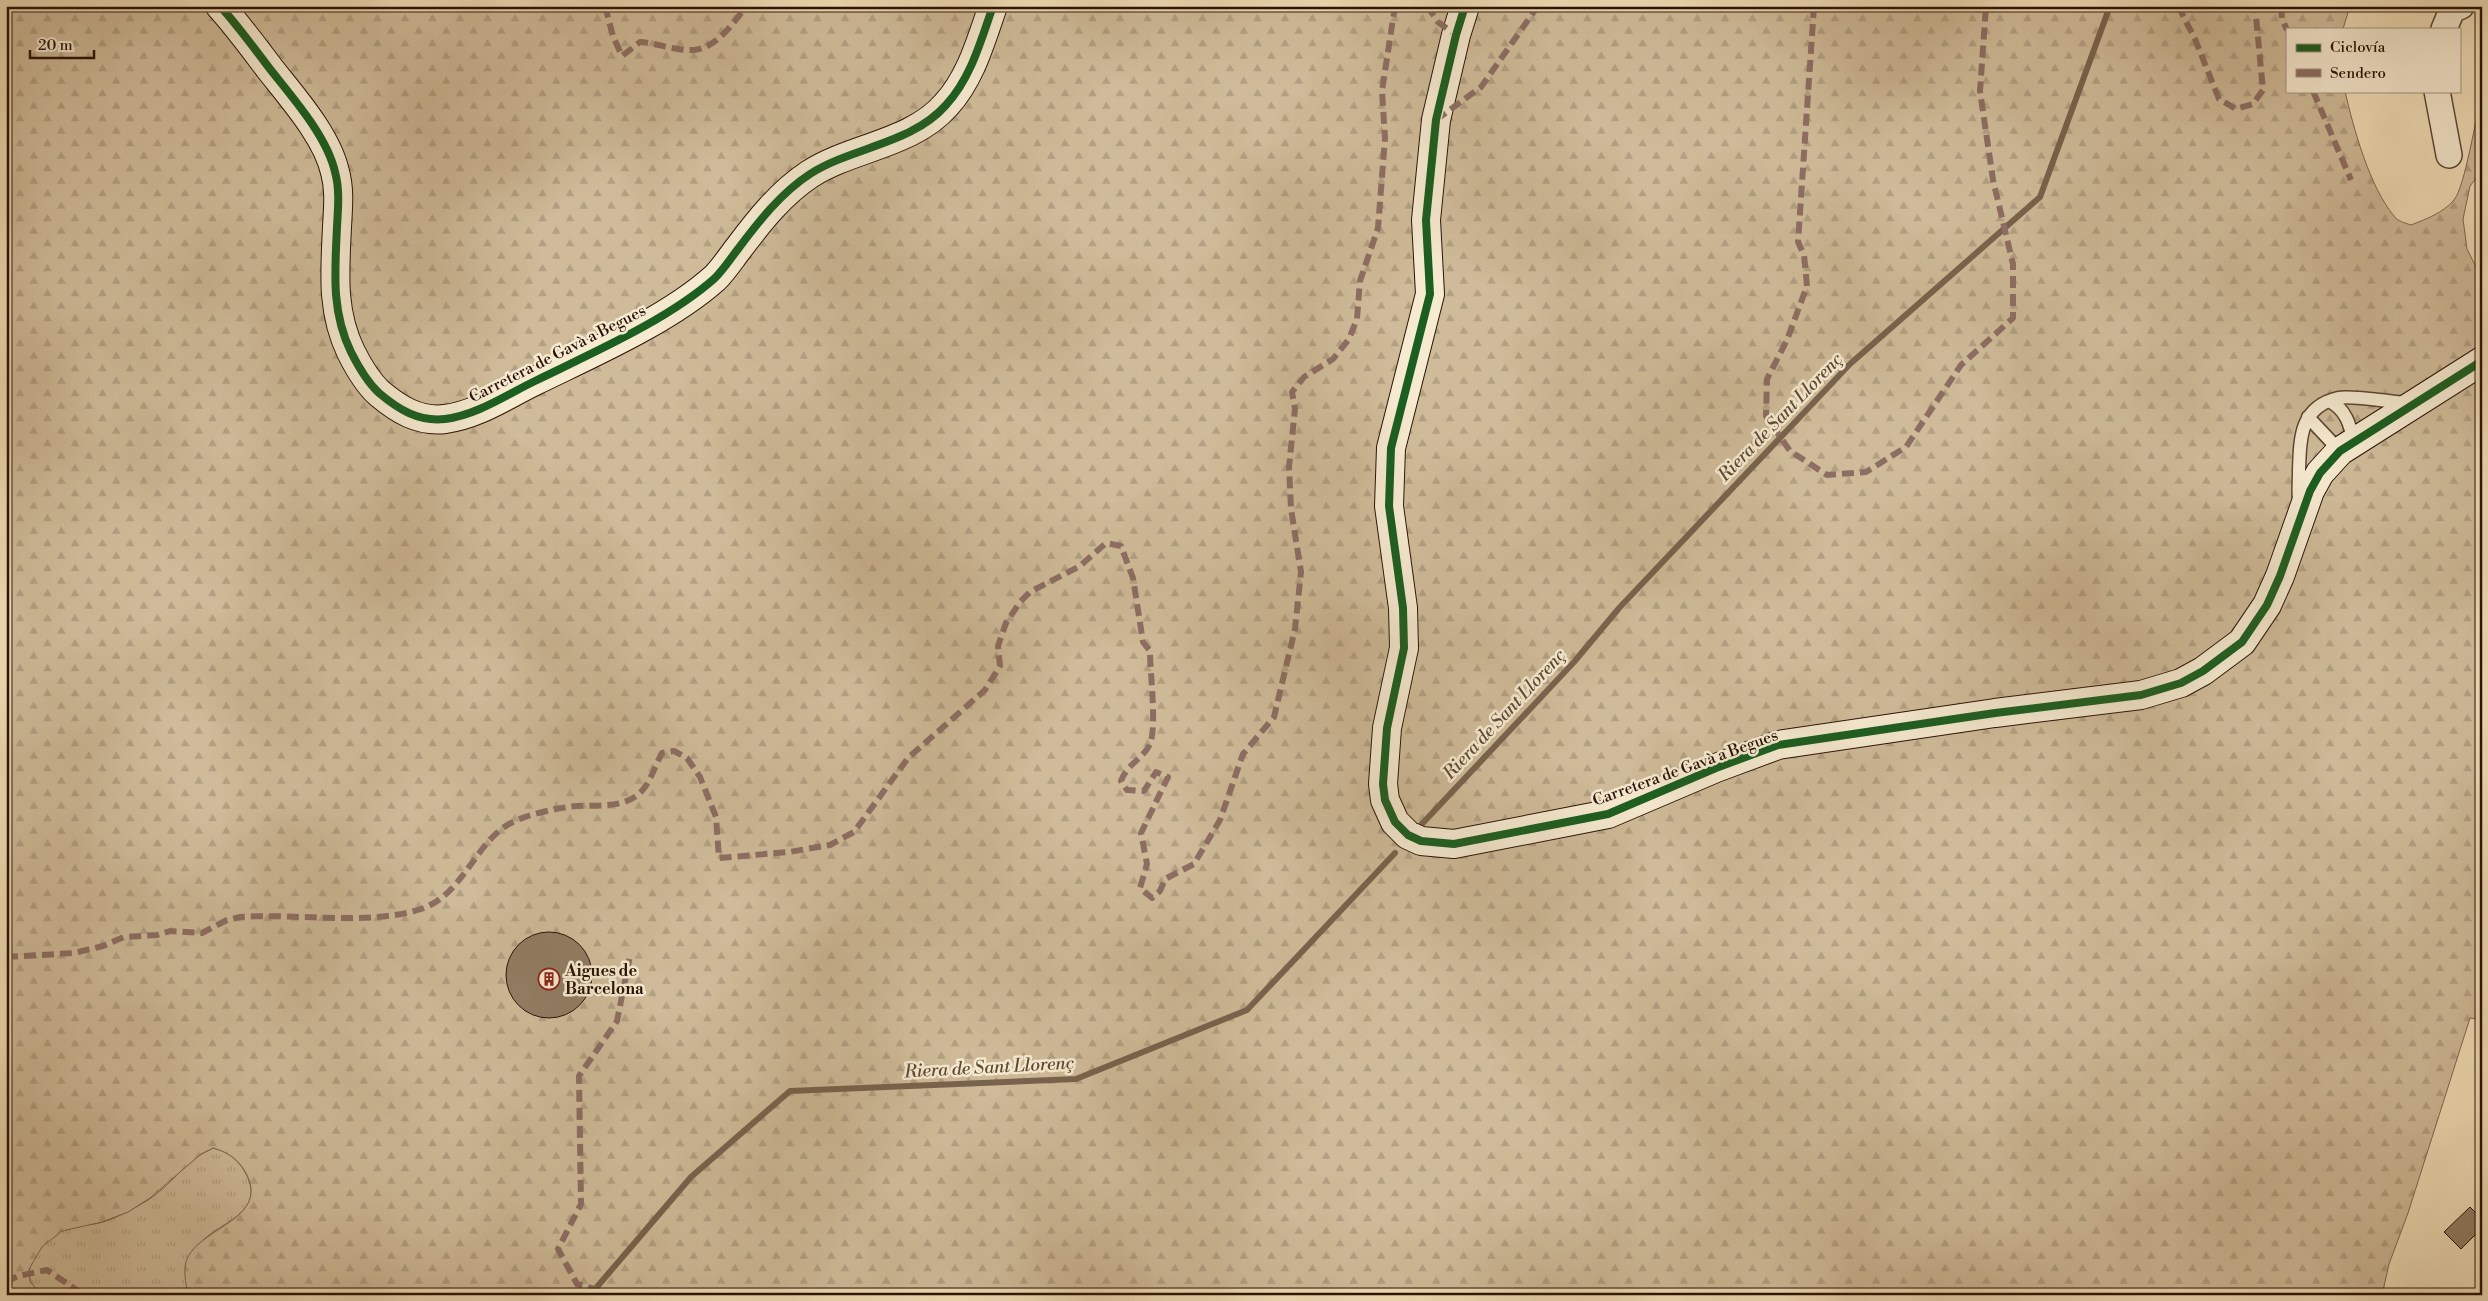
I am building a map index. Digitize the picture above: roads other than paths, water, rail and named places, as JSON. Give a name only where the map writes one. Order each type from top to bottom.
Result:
[{"type":"main road","name":"Carretera de Gavà a Begues","points":[[220,6],[297,104],[329,153],[339,192],[334,280],[336,308],[342,333],[356,363],[375,390],[398,409],[418,418],[443,419],[474,412],[607,346],[688,300],[718,275],[778,199],[810,174],[847,156],[911,131],[929,120],[944,108],[960,89],[993,6]]},
{"type":"main road","name":"Carretera de Gavà a Begues","points":[[1465,6],[1456,35],[1436,120],[1426,220],[1430,294],[1391,448],[1389,506],[1403,608],[1404,648],[1387,728],[1383,784],[1385,800],[1395,822],[1408,835],[1432,844],[1454,844],[1608,814],[1716,768],[1778,745],[1965,717],[2141,695],[2181,683],[2203,672],[2242,642],[2267,605],[2280,576],[2310,491],[2320,473],[2347,446],[2482,361]]},
{"type":"street","points":[[2444,28],[2452,10],[2461,6]]},
{"type":"street","points":[[2437,92],[2449,155]]},
{"type":"lane","points":[[2302,516],[2297,489],[2299,442],[2308,416],[2320,404],[2349,398],[2416,403]]},
{"type":"lane","points":[[2329,401],[2339,406],[2349,422],[2347,446]]},
{"type":"lane","points":[[2308,416],[2347,446]]},
{"type":"waterway","name":"Riera de Sant Llorenç","points":[[1421,825],[1574,662],[1620,607],[1850,364],[2040,197],[2110,6]]},
{"type":"waterway","name":"Riera de Sant Llorenç","points":[[590,1295],[691,1177],[790,1091],[1076,1079],[1247,1010],[1395,853]]},
{"type":"place","name":"Aigues de Barcelona","points":[[549,979]]}]
